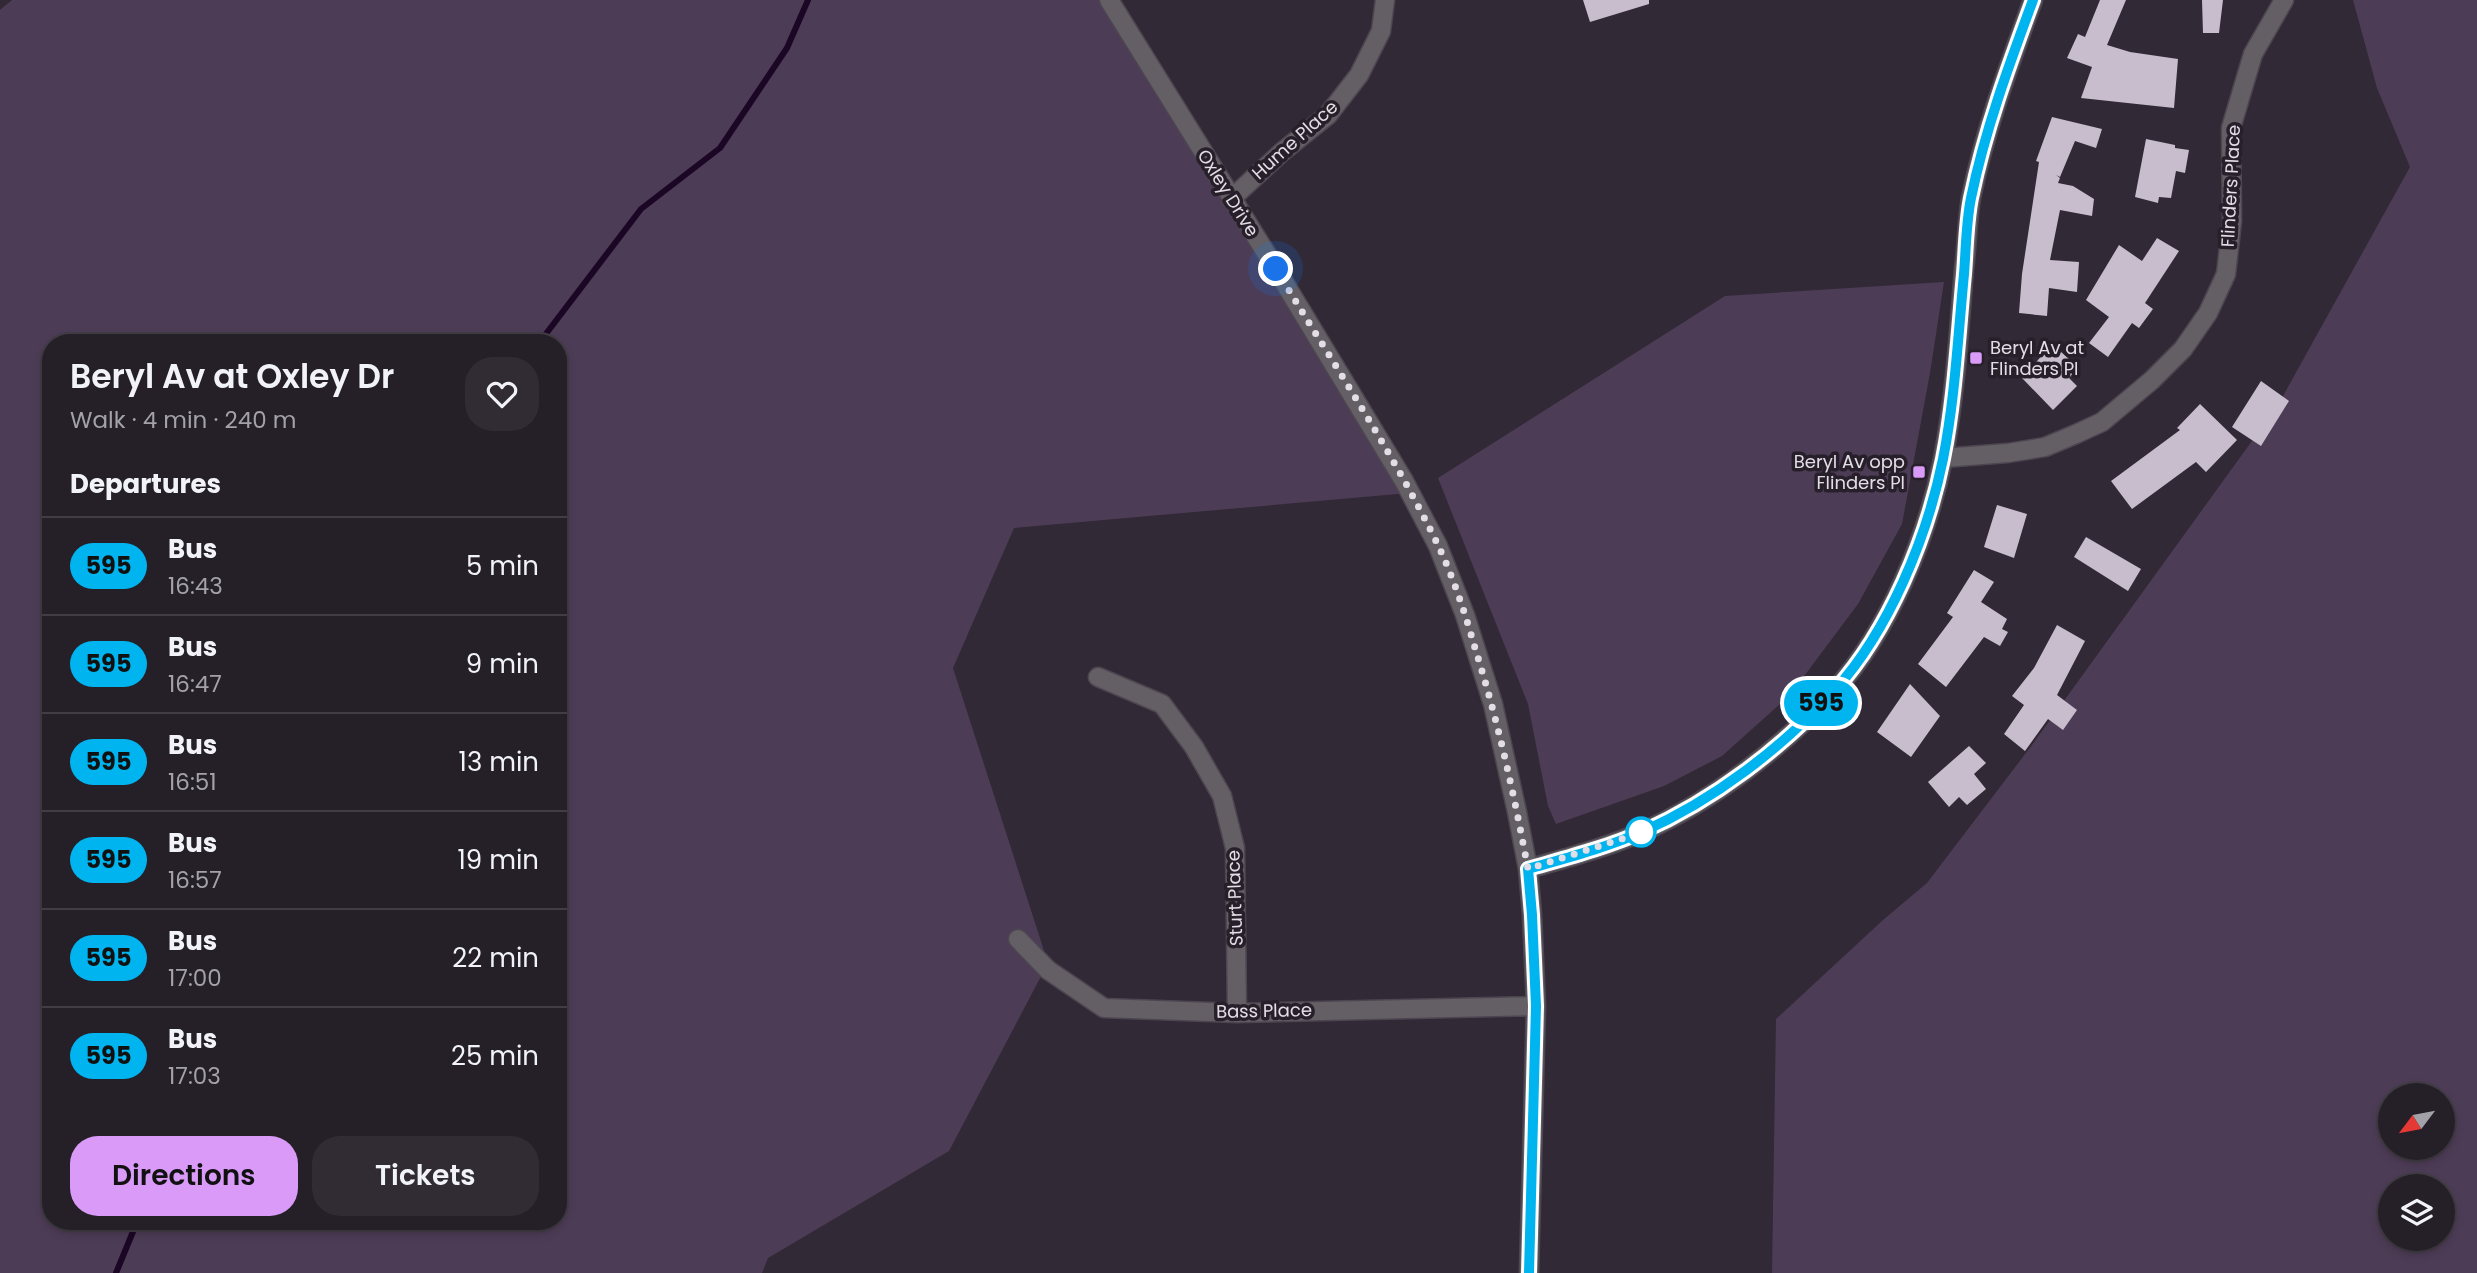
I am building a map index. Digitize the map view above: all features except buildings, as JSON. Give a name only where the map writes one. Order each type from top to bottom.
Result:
[{"type":"street","name":"Oxley Drive","points":[[1109,0],[1404,481],[1438,546],[1465,615],[1493,704],[1528,869],[1536,1006],[1529,1273]]},
{"type":"street","name":"Hume Place","points":[[1231,198],[1328,115],[1359,75],[1381,31],[1385,0]]},
{"type":"street","points":[[1528,869],[1620,841],[1707,798],[1779,744],[1835,690],[1881,623],[1910,565],[1943,458],[1952,396],[1970,201],[1995,104],[2033,0]]},
{"type":"street","name":"Flinders Place","points":[[1943,458],[2045,447],[2077,434],[2102,422],[2152,380],[2183,349],[2208,313],[2226,274],[2232,221],[2231,128],[2253,54],[2284,0]]},
{"type":"street","name":"Sturt Place","points":[[1098,677],[1162,704],[1194,747],[1222,796],[1235,848],[1237,1013]]},
{"type":"street","name":"Bass Place","points":[[1018,939],[1048,970],[1104,1008],[1237,1013],[1536,1006]]},
{"type":"shaded area","points":[[12,0],[1108,0],[1409,493],[1014,528],[953,668],[1048,963],[949,1151],[768,1258],[762,1273],[0,1273],[0,10]]},
{"type":"shaded area","points":[[2353,0],[2477,0],[2477,1273],[1772,1273],[1776,1019],[1927,883],[2032,745],[2278,405],[2410,167],[2377,88]]},
{"type":"shaded area","points":[[1944,282],[1902,524],[1858,604],[1790,695],[1722,756],[1664,786],[1556,824],[1548,806],[1528,704],[1438,478],[1725,296]]},
{"type":"waterway","points":[[546,334],[641,209],[720,148],[787,48],[808,0]]},
{"type":"waterway","points":[[116,1273],[134,1230]]},
{"type":"bus line","name":"595","points":[[1529,1273],[1536,1006],[1528,869],[1643,832],[1707,798],[1779,744],[1835,690],[1881,623],[1910,565],[1937,483],[1952,396],[1970,201],[1995,104],[2033,0]]},
{"type":"place","name":"Beryl Av at Flinders Pl","points":[[1976,358]]},
{"type":"place","name":"Beryl Av opp Flinders Pl","points":[[1919,472]]},
{"type":"route","points":[[1276,269],[1404,481],[1438,546],[1465,615],[1493,704],[1528,869],[1641,832]]}]
